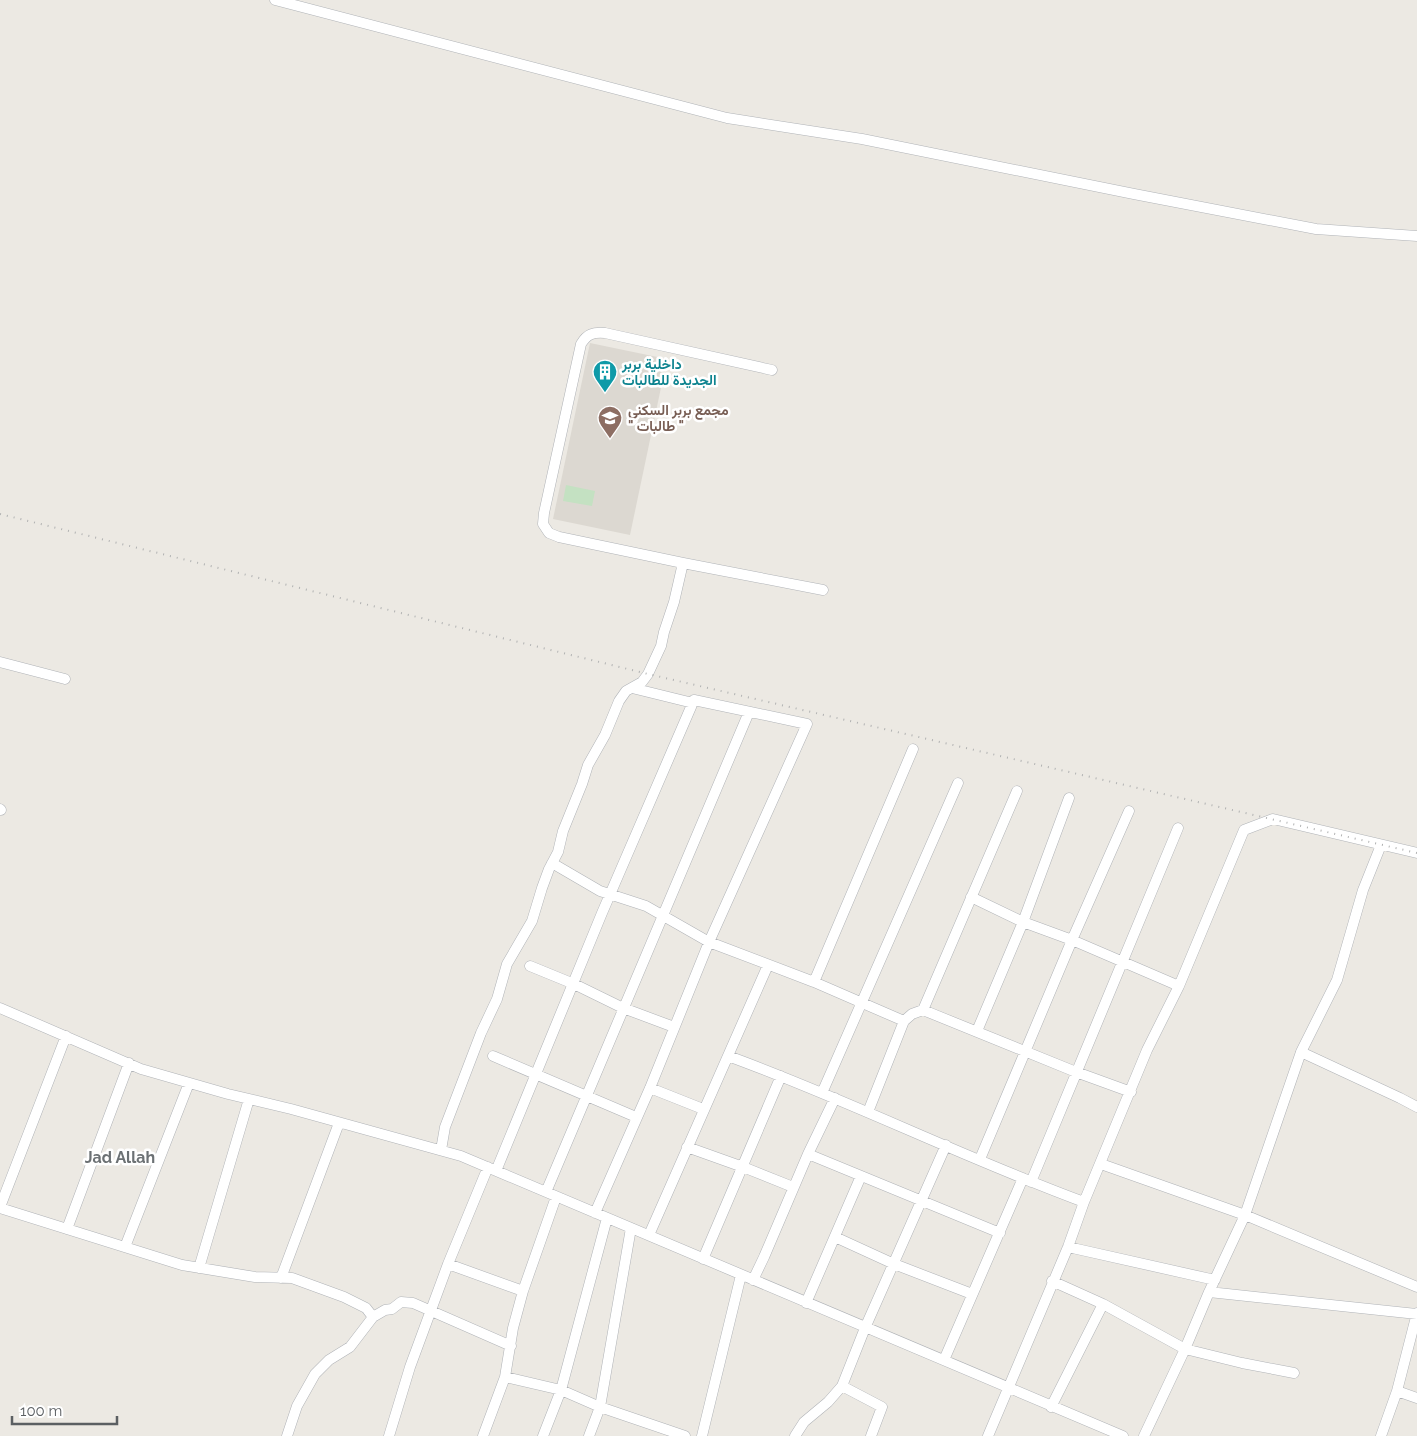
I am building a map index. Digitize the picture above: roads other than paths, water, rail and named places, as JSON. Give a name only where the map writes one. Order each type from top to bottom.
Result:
[{"type":"street","points":[[275,0],[727,118],[862,139],[1316,229],[1417,236]]},
{"type":"street","points":[[772,370],[605,333],[593,332],[581,344],[543,524],[550,533],[559,537],[823,590]]},
{"type":"street","points":[[440,1150],[445,1127],[497,998],[507,964],[532,921],[542,888],[558,852],[563,831],[588,765],[626,691],[642,682],[648,674],[661,646],[683,563]]},
{"type":"street","points":[[0,662],[65,679]]},
{"type":"street","points":[[632,688],[693,703]]},
{"type":"street","points":[[389,1436],[410,1367],[448,1264],[537,1074],[610,894],[694,700],[808,724],[709,942],[650,1088],[595,1213]]},
{"type":"street","points":[[546,1192],[749,712]]},
{"type":"street","points":[[814,982],[913,749]]},
{"type":"street","points":[[822,1092],[958,783]]},
{"type":"street","points":[[923,1010],[1017,791]]},
{"type":"street","points":[[977,1031],[1023,922],[1069,798]]},
{"type":"street","points":[[980,1159],[1072,940],[1129,811]]},
{"type":"street","points":[[988,1436],[1148,1050],[1179,986],[1244,830],[1273,819],[1417,853]]},
{"type":"street","points":[[944,1360],[1000,1232],[1027,1180],[1076,1072],[1178,828]]},
{"type":"street","points":[[1144,1436],[1186,1349],[1209,1292],[1245,1216],[1301,1052],[1337,980],[1363,890],[1381,845]]},
{"type":"street","points":[[552,863],[600,891],[646,906],[709,942],[814,982],[904,1021]]},
{"type":"street","points":[[971,897],[1023,922],[1072,940],[1179,986]]},
{"type":"street","points":[[649,1236],[768,965]]},
{"type":"street","points":[[530,966],[574,984],[623,1008],[674,1027]]},
{"type":"street","points":[[0,1008],[129,1063],[189,1083],[440,1150],[492,1169],[741,1276],[1123,1436]]},
{"type":"street","points":[[868,1112],[904,1021],[912,1014],[923,1010],[1076,1072],[1131,1092]]},
{"type":"street","points":[[66,1036],[0,1207],[198,1268],[255,1277],[292,1278],[344,1296],[366,1308],[373,1317]]},
{"type":"street","points":[[1301,1052],[1417,1107]]},
{"type":"street","points":[[493,1056],[636,1117]]},
{"type":"street","points":[[728,1056],[822,1092],[1027,1180],[1084,1202]]},
{"type":"street","points":[[67,1229],[129,1063]]},
{"type":"street","points":[[703,1259],[781,1076]]},
{"type":"street","points":[[125,1247],[189,1083]]},
{"type":"street","points":[[650,1088],[704,1109]]},
{"type":"street","points":[[753,1280],[808,1154],[835,1098]]},
{"type":"street","points":[[198,1268],[249,1099]]},
{"type":"street","points":[[281,1278],[339,1122]]},
{"type":"street","points":[[795,1436],[804,1422],[828,1402],[842,1386],[865,1328],[946,1145]]},
{"type":"street","points":[[687,1146],[793,1188]]},
{"type":"street","points":[[808,1154],[1000,1232]]},
{"type":"street","points":[[1101,1164],[1245,1216],[1417,1287]]},
{"type":"street","points":[[806,1303],[861,1176]]},
{"type":"street","points":[[482,1436],[505,1376],[513,1328],[523,1291],[556,1197]]},
{"type":"street","points":[[543,1436],[561,1390],[607,1218]]},
{"type":"street","points":[[589,1436],[600,1406],[632,1228]]},
{"type":"street","points":[[834,1237],[894,1264],[972,1294]]},
{"type":"street","points":[[1068,1246],[1215,1280]]},
{"type":"street","points":[[448,1264],[523,1291]]},
{"type":"street","points":[[702,1436],[741,1276]]},
{"type":"street","points":[[1052,1281],[1103,1304],[1186,1349],[1294,1374]]},
{"type":"street","points":[[1209,1292],[1417,1313],[1397,1391],[1381,1436]]},
{"type":"street","points":[[287,1436],[297,1406],[315,1374],[329,1360],[350,1347],[373,1317],[385,1310],[392,1309],[401,1302],[413,1303],[511,1346]]},
{"type":"street","points":[[1051,1407],[1103,1304]]},
{"type":"street","points":[[505,1376],[561,1390],[685,1436]]},
{"type":"street","points":[[842,1386],[882,1407],[870,1436]]},
{"type":"street","points":[[1397,1391],[1417,1398]]},
{"type":"railway","points":[[0,514],[648,674],[1417,853]]},
{"type":"place","name":"داخلية بربر الجديدة للطالبات","points":[[605,393]]},
{"type":"place","name":"مجمع بربر السكني \" طالبات \"","points":[[610,439]]},
{"type":"district","name":"Jad Allah","points":[[120,1157]]}]
